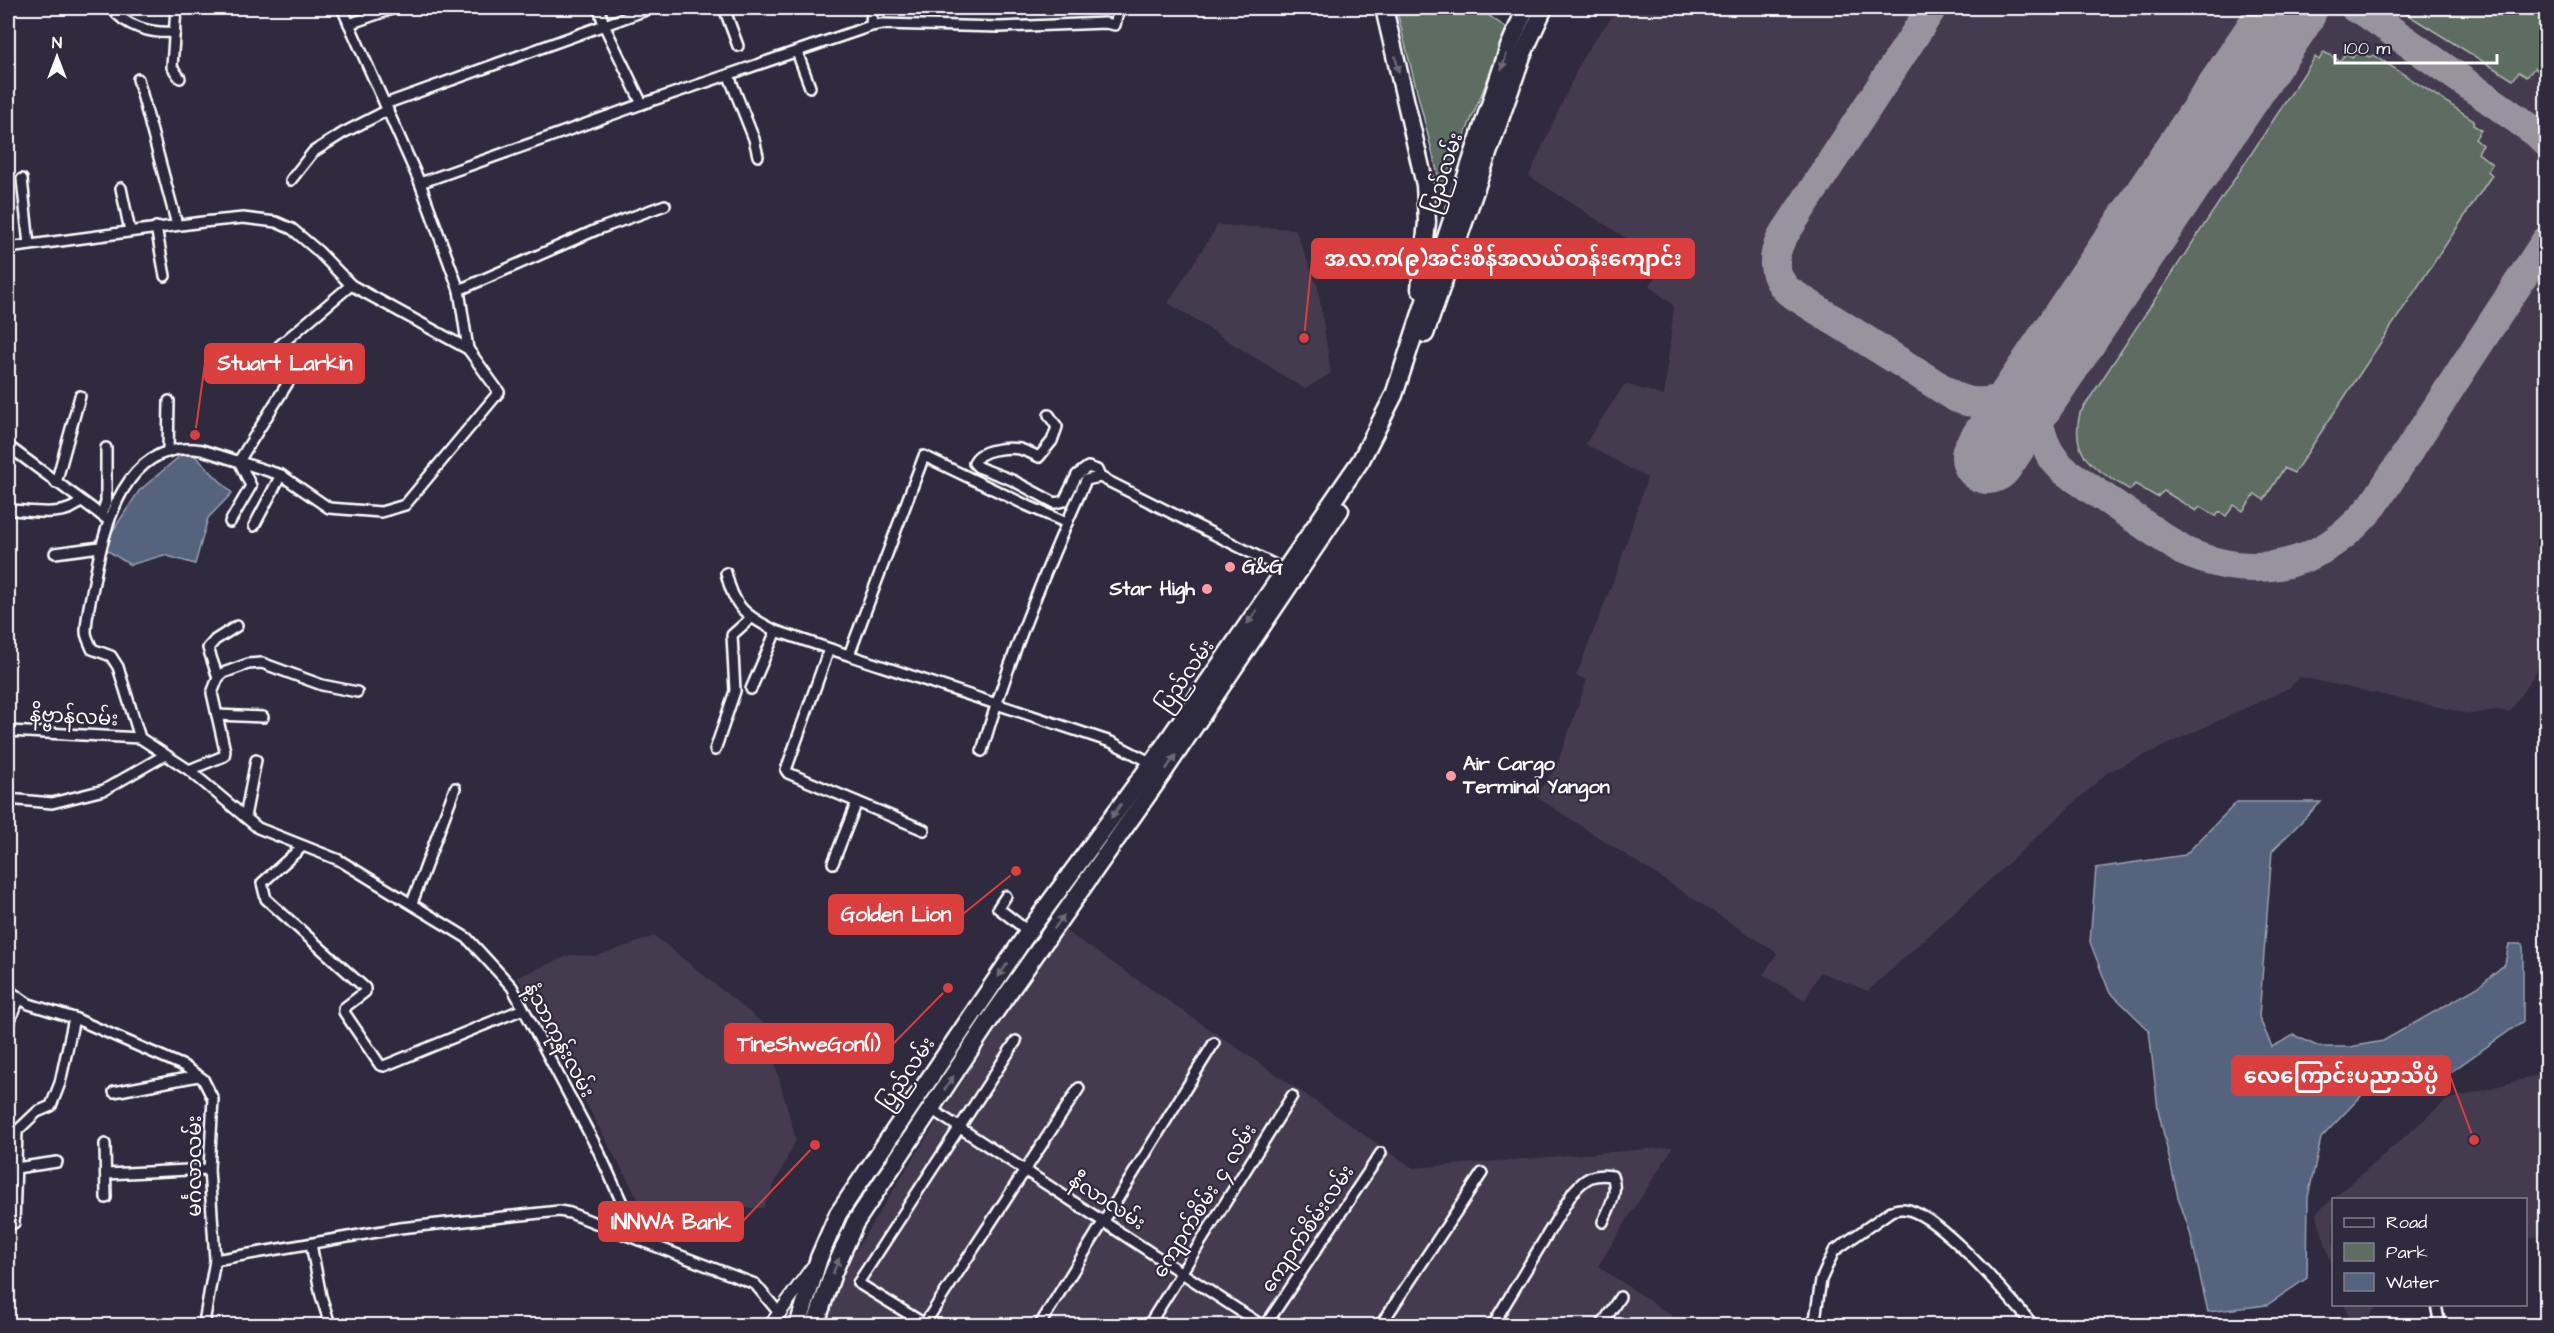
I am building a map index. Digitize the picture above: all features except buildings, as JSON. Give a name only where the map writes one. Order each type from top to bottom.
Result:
[{"type":"highway","points":[[1383,8],[1425,185],[1427,222],[1416,329]]},
{"type":"highway","name":"ပြည်လမ်း","points":[[808,1322],[819,1258],[838,1214],[1029,932],[1152,763],[1361,460],[1376,433],[1394,395],[1509,47],[1526,8]]},
{"type":"highway","name":"ပြည်လမ်း","points":[[808,1322],[855,1223],[995,1012],[1161,776],[1374,458],[1402,400],[1522,56],[1544,8]]},
{"type":"main road","points":[[770,1326],[819,1258]]},
{"type":"main road","points":[[781,1312],[808,1322]]},
{"type":"street","points":[[112,8],[140,28],[156,34],[175,32]]},
{"type":"street","points":[[176,8],[172,67],[180,78]]},
{"type":"street","points":[[342,8],[420,183],[459,290],[468,349]]},
{"type":"street","points":[[350,24],[395,8]]},
{"type":"street","points":[[599,8],[604,25],[642,104]]},
{"type":"street","points":[[291,180],[313,152],[386,107],[652,8]]},
{"type":"street","points":[[724,8],[738,46]]},
{"type":"street","points":[[871,26],[872,8]]},
{"type":"street","points":[[420,183],[871,26],[882,24],[1000,27],[1105,23],[1115,25],[1119,8]]},
{"type":"street","points":[[797,52],[810,87]]},
{"type":"street","points":[[729,76],[754,139],[758,156]]},
{"type":"street","points":[[138,79],[177,225]]},
{"type":"street","points":[[22,179],[28,245]]},
{"type":"street","points":[[121,188],[130,231]]},
{"type":"street","points":[[459,290],[596,230],[665,205]]},
{"type":"street","points":[[8,248],[156,227],[243,218],[276,222],[292,229],[351,285],[468,349],[499,392],[405,505],[381,512],[329,508],[281,475],[188,448],[168,452],[145,463],[126,483],[105,518]]},
{"type":"street","points":[[156,227],[165,276]]},
{"type":"street","points":[[239,461],[289,381],[289,373],[279,353],[279,346],[351,285]]},
{"type":"street","points":[[56,483],[80,396]]},
{"type":"street","points":[[168,452],[169,401]]},
{"type":"street","points":[[1049,415],[1057,427],[1052,441],[1039,457],[1019,449],[982,452],[976,457],[974,463],[978,467],[1012,480],[1055,503],[1065,501],[1077,475],[1088,467],[1097,470],[1100,477]]},
{"type":"street","points":[[8,446],[105,518]]},
{"type":"street","points":[[106,448],[105,518],[86,633],[92,648],[111,656],[118,667],[140,738]]},
{"type":"street","points":[[849,655],[924,456],[1067,523]]},
{"type":"street","points":[[230,522],[251,486],[239,461]]},
{"type":"street","points":[[254,525],[281,475]]},
{"type":"street","points":[[982,751],[996,703],[1086,480],[1100,477],[1285,570]]},
{"type":"street","points":[[8,510],[63,512],[75,508],[81,501]]},
{"type":"street","points":[[55,553],[100,547]]},
{"type":"street","points":[[726,573],[731,595],[750,618],[776,630],[1111,742],[1152,763]]},
{"type":"street","points":[[715,750],[735,691],[732,635],[750,618]]},
{"type":"street","points":[[218,678],[208,648],[215,640],[237,626]]},
{"type":"street","points":[[751,689],[776,630]]},
{"type":"street","points":[[829,649],[786,770],[924,830]]},
{"type":"street","points":[[189,770],[224,756],[225,751],[212,693],[218,678],[223,673],[248,664],[262,663],[322,686],[357,692]]},
{"type":"street","points":[[217,715],[263,717]]},
{"type":"street","name":"နိဗ္ဗာန်လမ်း","points":[[8,731],[140,738]]},
{"type":"street","name":"နံ့သာကုန်းလမ်း","points":[[140,738],[189,770],[258,828],[339,860],[467,938],[512,987],[599,1152],[639,1240]]},
{"type":"street","points":[[8,799],[52,803],[104,789],[165,755]]},
{"type":"street","points":[[245,817],[256,760]]},
{"type":"street","points":[[412,903],[455,788]]},
{"type":"street","points":[[832,863],[857,802]]},
{"type":"street","points":[[303,846],[262,883],[266,899],[365,988],[365,992],[344,1008],[344,1012],[380,1065],[384,1066],[523,1008]]},
{"type":"street","points":[[1006,896],[998,908],[1029,932]]},
{"type":"street","name":"မင်္ဂလာလမ်း","points":[[8,990],[29,1004],[74,1017],[184,1066],[203,1079],[213,1100],[209,1169],[215,1260],[205,1317],[206,1326]]},
{"type":"street","points":[[8,1023],[20,998]]},
{"type":"street","points":[[14,1223],[17,1131],[37,1112],[51,1106],[60,1083],[74,1017]]},
{"type":"street","points":[[1016,1041],[858,1283],[925,1325],[1079,1088]]},
{"type":"street","points":[[1039,1326],[1214,1043]]},
{"type":"street","points":[[114,1092],[198,1076]]},
{"type":"street","name":"ကျောက်စိမ်း ၄ လမ်း","points":[[1148,1326],[1292,1096]]},
{"type":"street","name":"နီလာလမ်း","points":[[931,1109],[1264,1326]]},
{"type":"street","points":[[105,1144],[106,1198]]},
{"type":"street","name":"ကျောက်စိမ်းလမ်း","points":[[1264,1326],[1382,1153]]},
{"type":"street","points":[[16,1168],[57,1162]]},
{"type":"street","points":[[106,1174],[209,1169]]},
{"type":"street","points":[[1380,1326],[1482,1173]]},
{"type":"street","points":[[1492,1326],[1573,1192],[1584,1179],[1597,1174],[1612,1176],[1614,1181],[1615,1192],[1603,1222]]},
{"type":"street","points":[[1814,1326],[1821,1280],[1834,1251],[1891,1211],[1900,1208],[1911,1210],[1946,1233],[2002,1289],[2034,1326]]},
{"type":"street","points":[[215,1260],[400,1228],[559,1211],[570,1213],[755,1284],[781,1312]]},
{"type":"street","points":[[311,1244],[321,1296],[328,1318],[323,1326]]},
{"type":"street","points":[[1601,1326],[1620,1297]]},
{"type":"street","points":[[2436,1306],[2440,1326]]},
{"type":"shaded area","points":[[1619,8],[2546,8],[2546,656],[2510,712],[2498,710],[2470,714],[2300,677],[2289,688],[2108,772],[1868,991],[1820,972],[1805,1000],[1763,975],[1777,953],[1535,796],[1556,768],[1587,680],[1576,676],[1618,569],[1647,478],[1585,444],[1625,384],[1664,396],[1674,306],[1649,286],[1665,263],[1529,176],[1581,61]]},
{"type":"shaded area","points":[[1218,225],[1295,229],[1318,288],[1331,373],[1305,389],[1168,303]]},
{"type":"shaded area","points":[[1063,929],[1413,1168],[1673,1147],[1598,1266],[1672,1316],[1673,1325],[822,1326],[824,1315],[853,1254],[998,1024]]},
{"type":"shaded area","points":[[655,936],[764,1024],[796,1140],[763,1208],[643,1208],[517,977],[570,955],[597,956]]},
{"type":"shaded area","points":[[2546,1073],[2546,1235],[2527,1238],[2527,1198],[2333,1198],[2447,1100]]},
{"type":"shaded area","points":[[2332,1199],[2332,1266],[2316,1213]]},
{"type":"shaded area","points":[[2346,1306],[2377,1306],[2367,1319],[2355,1326],[2351,1325]]},
{"type":"green space","points":[[1396,8],[1478,8],[1508,29],[1442,191]]},
{"type":"green space","points":[[2402,8],[2546,8],[2546,77],[2534,68],[2527,77],[2519,72],[2513,80],[2400,10]]},
{"type":"green space","points":[[2358,51],[2369,57],[2374,55],[2474,120],[2473,125],[2481,130],[2475,139],[2482,145],[2478,153],[2492,164],[2488,171],[2492,175],[2294,473],[2284,468],[2264,500],[2255,494],[2243,511],[2234,505],[2226,516],[2219,512],[2216,516],[2200,507],[2196,511],[2164,491],[2157,497],[2135,484],[2130,490],[2096,468],[2082,452],[2078,441],[2080,413],[2315,57],[2319,60],[2324,52],[2340,61],[2346,53],[2352,58]]},
{"type":"water","points":[[188,449],[232,493],[208,518],[195,564],[164,555],[130,565],[102,547],[139,491]]},
{"type":"water","points":[[2237,802],[2321,802],[2272,851],[2259,1017],[2272,1047],[2294,1035],[2319,1047],[2350,1047],[2383,1041],[2478,987],[2505,964],[2509,944],[2523,944],[2523,1021],[2438,1081],[2404,1082],[2366,1091],[2321,1138],[2308,1197],[2307,1278],[2267,1305],[2208,1312],[2158,1109],[2149,1030],[2109,991],[2090,942],[2096,868],[2185,855]]},
{"type":"taxiway","points":[[1932,8],[1781,239],[1776,253],[1776,273],[1788,291],[1957,398],[1989,402],[2010,396],[2039,379]]},
{"type":"taxiway","points":[[2273,32],[2292,17],[2312,8]]},
{"type":"taxiway","points":[[2355,8],[2362,10],[2537,133],[2546,142]]},
{"type":"taxiway","points":[[2039,379],[2037,404],[2040,429],[2049,452],[2065,471],[2183,551],[2210,561],[2237,566],[2263,567],[2287,563],[2311,555],[2333,542],[2354,525],[2374,504],[2546,241]]},
{"type":"runway","points":[[1988,457],[2290,8]]},
{"type":"place","name":"အ.လ.က(၉)အင်းစိန်အလယ်တန်းကျောင်း","points":[[1304,338]]},
{"type":"place","name":"Stuart Larkin","points":[[195,435]]},
{"type":"place","name":"G&G","points":[[1230,567]]},
{"type":"place","name":"Star High","points":[[1207,589]]},
{"type":"place","name":"Air Cargo Terminal Yangon","points":[[1451,776]]},
{"type":"place","name":"Golden Lion","points":[[1016,871]]},
{"type":"place","name":"TineShweGon(1)","points":[[948,988]]},
{"type":"place","name":"လေကြောင်းပညာသိပ္ပံ","points":[[2474,1140]]},
{"type":"place","name":"INNWA Bank","points":[[815,1145]]}]
